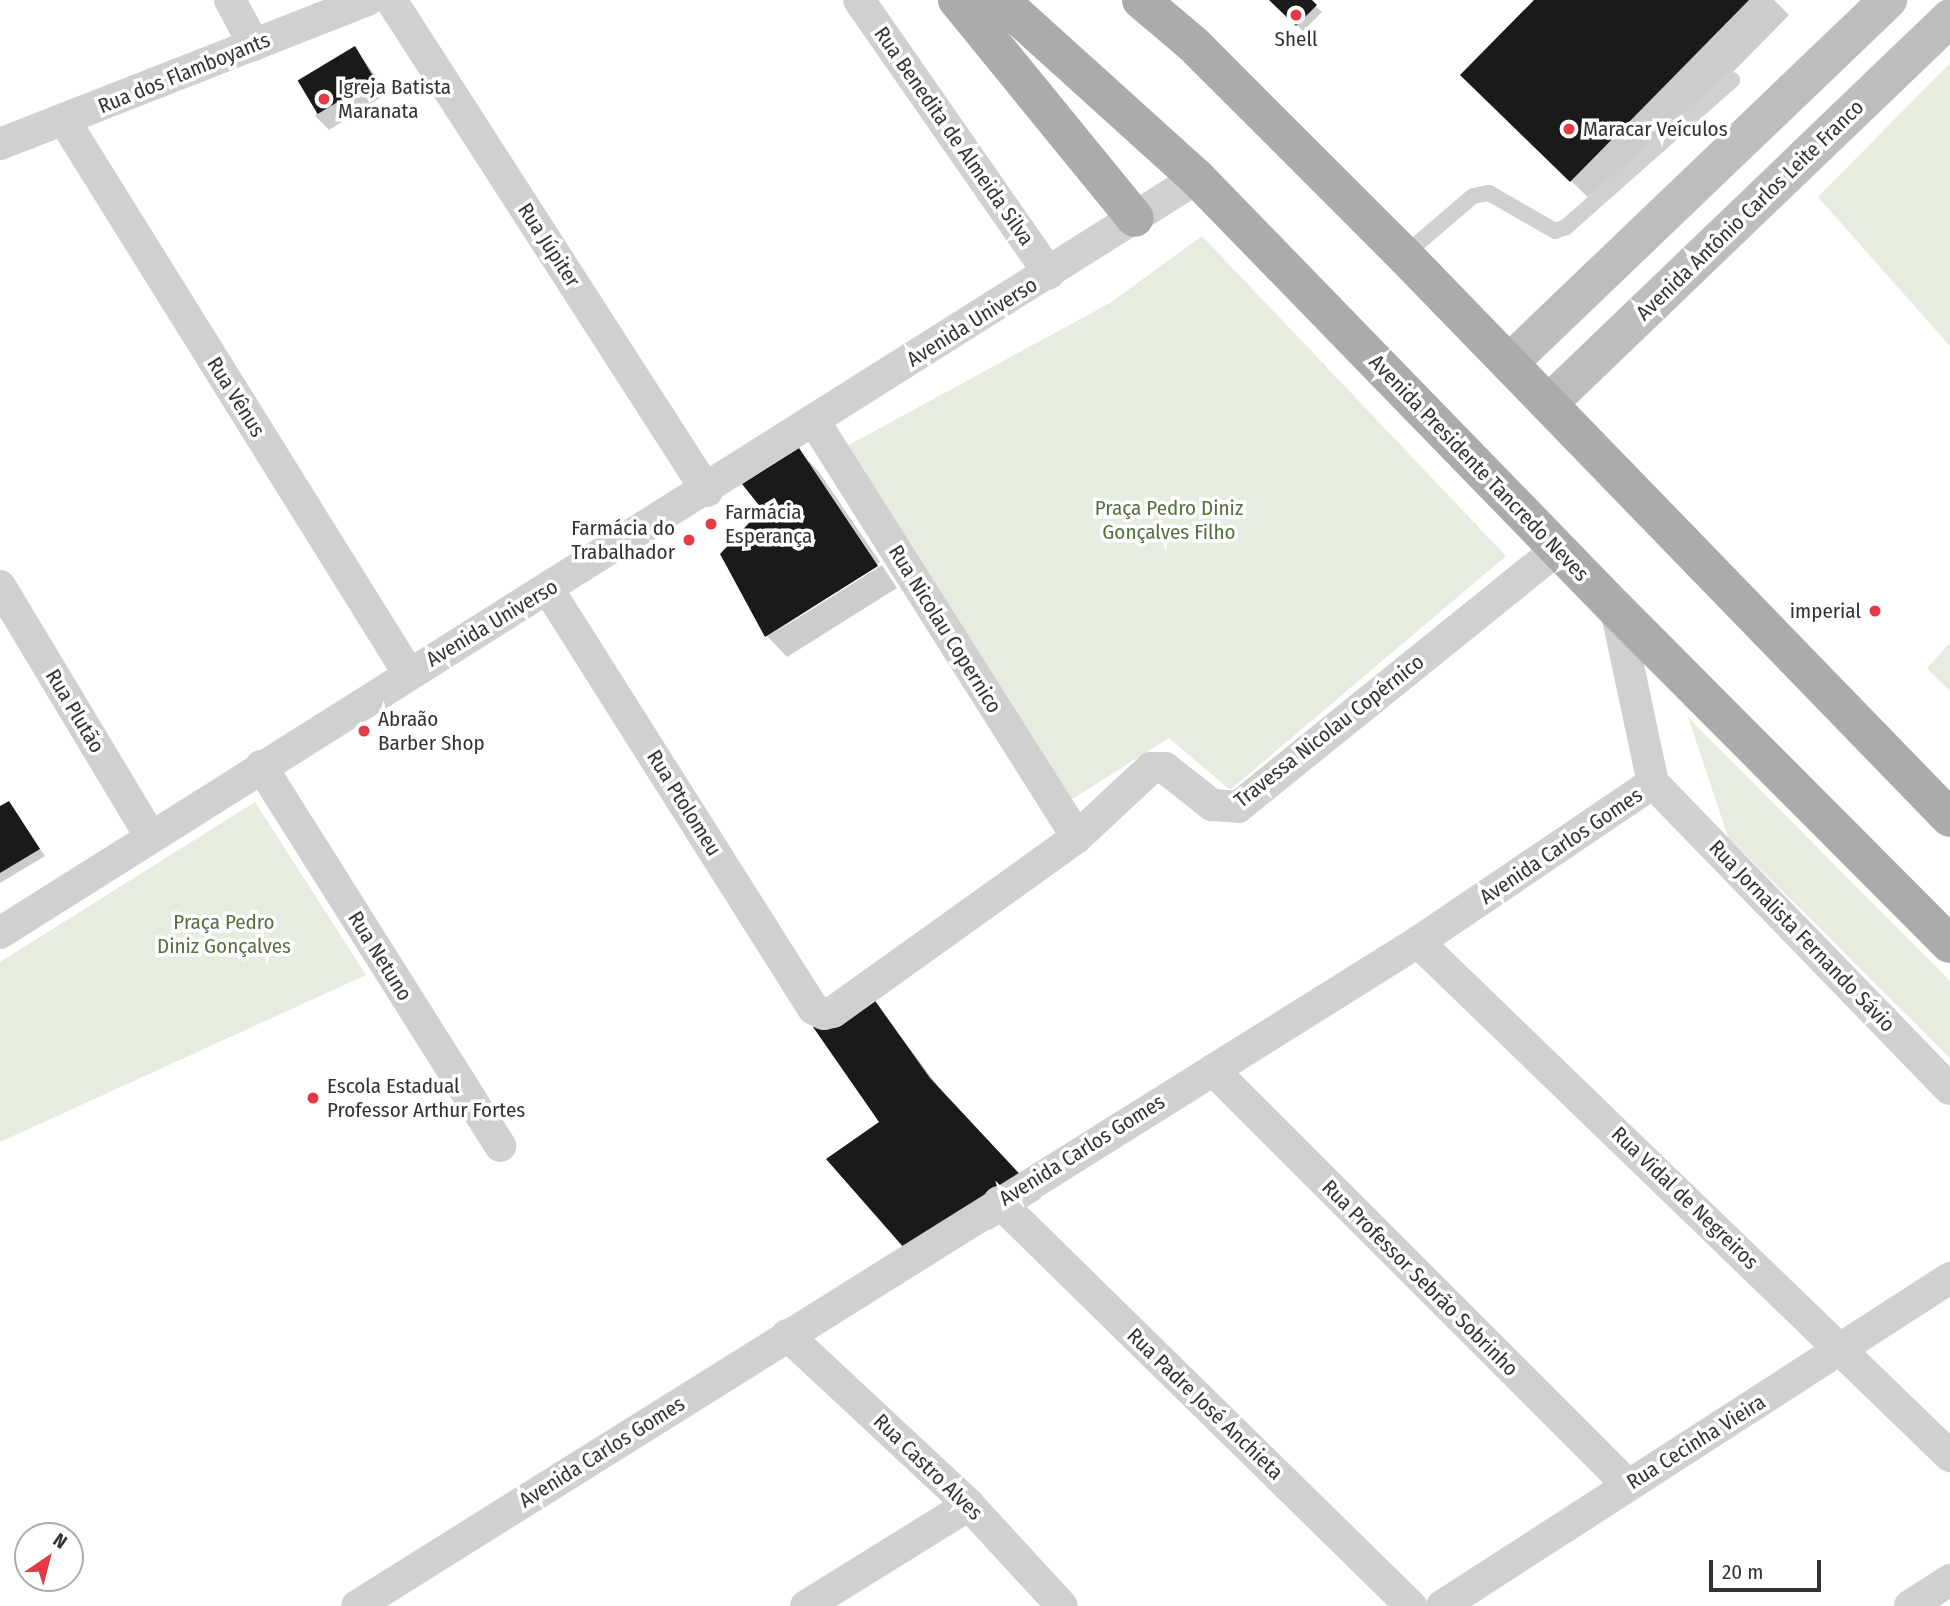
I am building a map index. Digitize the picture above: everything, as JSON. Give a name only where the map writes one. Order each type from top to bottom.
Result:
[{"type":"main road","points":[[957,0],[1135,218]]},
{"type":"main road","name":"Avenida Presidente Tancredo Neves","points":[[1000,0],[1197,178],[1616,609],[1950,944]]},
{"type":"main road","points":[[1141,0],[1193,44]]},
{"type":"main road","points":[[1153,0],[1193,44],[1549,402],[1590,451],[1950,818]]},
{"type":"street","points":[[230,0],[254,45]]},
{"type":"street","name":"Rua dos Flamboyants","points":[[0,144],[368,0]]},
{"type":"street","name":"Rua Júpiter","points":[[391,0],[707,491]]},
{"type":"street","name":"Rua Benedita de Almeida Silva","points":[[859,0],[1049,273]]},
{"type":"street","points":[[1508,363],[1888,0]]},
{"type":"street","name":"Avenida Antônio Carlos Leite Franco","points":[[1549,402],[1950,18]]},
{"type":"street","name":"Rua Vênus","points":[[64,121],[409,674]]},
{"type":"street","name":"Avenida Universo","points":[[0,933],[261,766],[707,491],[1197,178]]},
{"type":"street","name":"Rua Nicolau Copernico","points":[[814,421],[1077,837]]},
{"type":"street","name":"Travessa Nicolau Copérnico","points":[[824,1014],[833,1012],[1077,837],[1151,768],[1174,773],[1212,805],[1238,807],[1559,548]]},
{"type":"street","name":"Rua Plutão","points":[[0,586],[151,836]]},
{"type":"street","name":"Rua Ptolomeu","points":[[548,589],[807,997],[824,1014]]},
{"type":"street","name":"Avenida Carlos Gomes","points":[[357,1606],[999,1202],[1418,943],[1653,783],[1616,609]]},
{"type":"street","name":"Rua Netuno","points":[[261,766],[500,1146]]},
{"type":"street","name":"Rua Jornalista Fernando Sávio","points":[[1653,783],[1950,1089]]},
{"type":"street","name":"Rua Vidal de Negreiros","points":[[1418,943],[1844,1349],[1950,1456]]},
{"type":"street","name":"Rua Professor Sebrão Sobrinho","points":[[1213,1070],[1628,1485]]},
{"type":"street","name":"Rua Padre José Anchieta","points":[[999,1202],[1411,1606]]},
{"type":"street","name":"Rua Cecinha Vieira","points":[[1442,1606],[1844,1349],[1950,1278]]},
{"type":"street","name":"Rua Castro Alves","points":[[787,1335],[969,1505],[1062,1606]]},
{"type":"street","points":[[806,1606],[969,1505]]},
{"type":"street","points":[[1910,1606],[1950,1580]]},
{"type":"lane","points":[[1404,255],[1473,196],[1489,192],[1555,231],[1566,227],[1732,80]]},
{"type":"green space","points":[[1950,63],[1950,346],[1818,197]]},
{"type":"green space","name":"Praça Pedro Diniz Gonçalves Filho","points":[[1202,236],[1506,556],[1230,790],[1169,738],[1071,800],[847,446],[1110,303]]},
{"type":"green space","points":[[1950,643],[1950,691],[1927,668]]},
{"type":"green space","points":[[1688,717],[1950,981],[1950,1058],[1728,837]]},
{"type":"green space","name":"Praça Pedro Diniz Gonçalves","points":[[255,802],[366,975],[0,1142],[0,962]]},
{"type":"building","name":"Shell","points":[[1269,0],[1312,0],[1317,5],[1296,26]]},
{"type":"building","name":"Maracar Veículos","points":[[1534,0],[1749,0],[1570,182],[1460,75]]},
{"type":"building","name":"Igreja Batista Maranata","points":[[355,46],[375,79],[318,114],[298,81]]},
{"type":"building","points":[[799,448],[878,566],[765,637],[720,554],[762,509],[742,484]]},
{"type":"building","points":[[9,801],[40,849],[0,873],[0,806]]},
{"type":"building","points":[[866,988],[930,1078],[1029,1184],[912,1257],[826,1159],[879,1122],[813,1027]]},
{"type":"place","name":"Shell","points":[[1296,15]]},
{"type":"place","name":"Igreja Batista Maranata","points":[[324,99]]},
{"type":"place","name":"Maracar Veículos","points":[[1569,129]]},
{"type":"place","name":"Farmácia Esperança","points":[[711,524]]},
{"type":"place","name":"Farmácia do Trabalhador","points":[[689,540]]},
{"type":"place","name":"imperial","points":[[1875,611]]},
{"type":"place","name":"Abraão Barber Shop","points":[[364,731]]},
{"type":"place","name":"Escola Estadual Professor Arthur Fortes","points":[[313,1098]]}]
